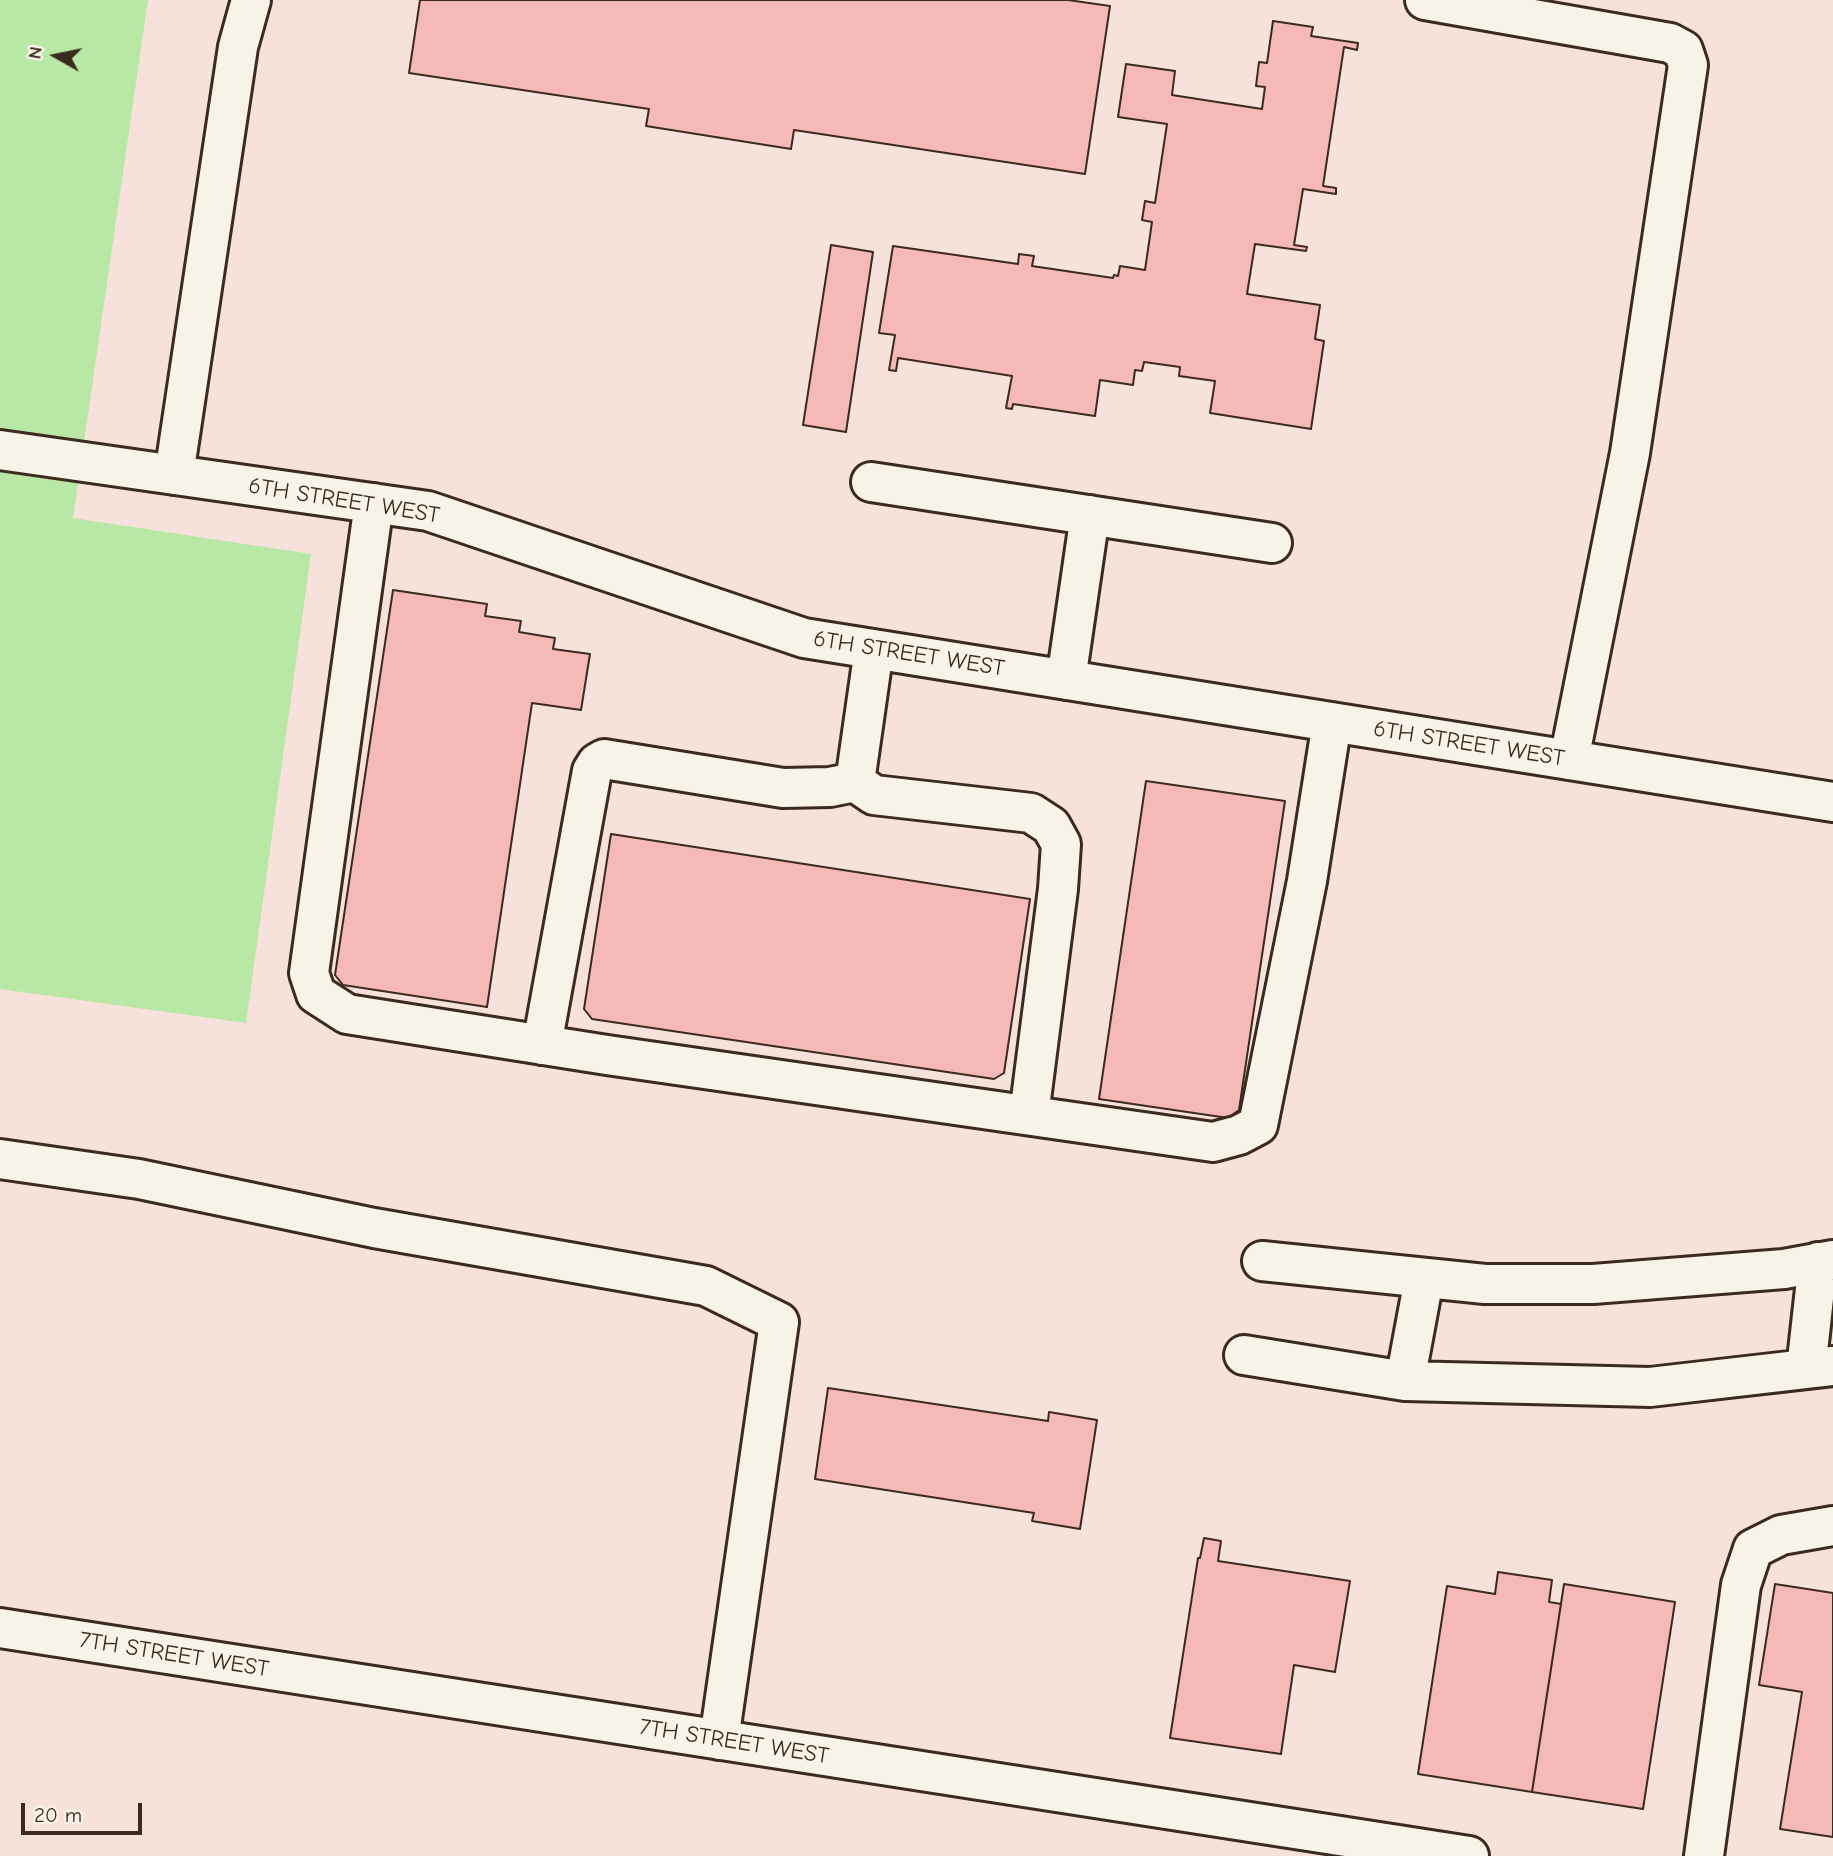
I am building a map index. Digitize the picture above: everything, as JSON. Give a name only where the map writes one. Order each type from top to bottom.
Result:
[{"type":"street","points":[[174,475],[238,47],[251,0]]},
{"type":"street","points":[[1425,0],[1670,43],[1683,50],[1688,65],[1630,453],[1569,760]]},
{"type":"street","name":"6TH STREET WEST","points":[[0,450],[428,511],[804,638],[1833,802]]},
{"type":"street","points":[[871,482],[1272,543]]},
{"type":"street","points":[[374,503],[309,973],[316,994],[347,1014],[542,1045],[1213,1142],[1239,1135],[1258,1125],[1307,881],[1332,722]]},
{"type":"street","points":[[1066,680],[1090,515]]},
{"type":"street","points":[[855,782],[874,649]]},
{"type":"street","points":[[542,1045],[592,771],[597,763],[604,759],[783,788],[830,787],[855,782],[874,795],[1031,813],[1052,826],[1061,844],[1058,889],[1029,1115]]},
{"type":"street","points":[[0,1158],[139,1179],[374,1227],[706,1286],[779,1322],[719,1740]]},
{"type":"street","points":[[1244,1355],[1405,1381],[1650,1387],[1820,1368],[1826,1261],[1784,1269],[1593,1284],[1485,1284],[1262,1261]]},
{"type":"street","points":[[1405,1381],[1424,1279]]},
{"type":"street","points":[[1704,1856],[1741,1585],[1754,1549],[1781,1535],[1833,1526]]},
{"type":"street","name":"7TH STREET WEST","points":[[0,1628],[1469,1856]]},
{"type":"green space","points":[[0,0],[148,0],[73,518],[311,554],[246,1023],[0,989]]},
{"type":"building","points":[[420,0],[1068,0],[1110,6],[1085,174],[794,130],[791,149],[646,126],[649,109],[409,73]]},
{"type":"building","points":[[1273,21],[1313,27],[1311,36],[1358,43],[1357,50],[1344,47],[1323,186],[1336,188],[1336,194],[1303,189],[1294,245],[1307,247],[1306,251],[1255,244],[1247,294],[1320,305],[1315,339],[1324,341],[1311,429],[1210,413],[1215,381],[1179,376],[1180,367],[1144,362],[1142,371],[1135,370],[1133,385],[1100,380],[1095,416],[1013,404],[1012,409],[1006,408],[1012,376],[898,358],[896,371],[889,370],[895,335],[879,333],[893,246],[1018,264],[1019,254],[1034,256],[1032,266],[1113,278],[1114,275],[1118,276],[1120,266],[1145,270],[1152,222],[1142,220],[1145,201],[1155,203],[1167,124],[1118,117],[1126,64],[1175,71],[1172,95],[1262,109],[1265,87],[1256,86],[1259,62],[1267,63]]},
{"type":"building","points":[[831,245],[873,252],[846,432],[803,425]]},
{"type":"building","points":[[393,590],[487,604],[485,616],[521,621],[519,632],[555,638],[553,649],[590,654],[581,710],[532,703],[487,1007],[343,985],[335,975]]},
{"type":"building","points":[[1146,781],[1285,801],[1239,1110],[1228,1118],[1099,1099]]},
{"type":"building","points":[[611,834],[1030,899],[1004,1073],[994,1079],[592,1019],[584,1009]]},
{"type":"building","points":[[828,1388],[1048,1421],[1049,1412],[1097,1420],[1080,1529],[1032,1521],[1034,1513],[815,1479]]},
{"type":"building","points":[[1204,1538],[1221,1541],[1218,1561],[1350,1581],[1335,1672],[1294,1665],[1281,1754],[1170,1738],[1198,1558]]},
{"type":"building","points":[[1498,1572],[1552,1580],[1549,1602],[1561,1604],[1532,1792],[1418,1774],[1447,1586],[1495,1594]]},
{"type":"building","points":[[1564,1584],[1675,1602],[1643,1809],[1532,1792]]},
{"type":"building","points":[[1775,1584],[1833,1593],[1833,1837],[1780,1829],[1802,1692],[1759,1685]]}]
